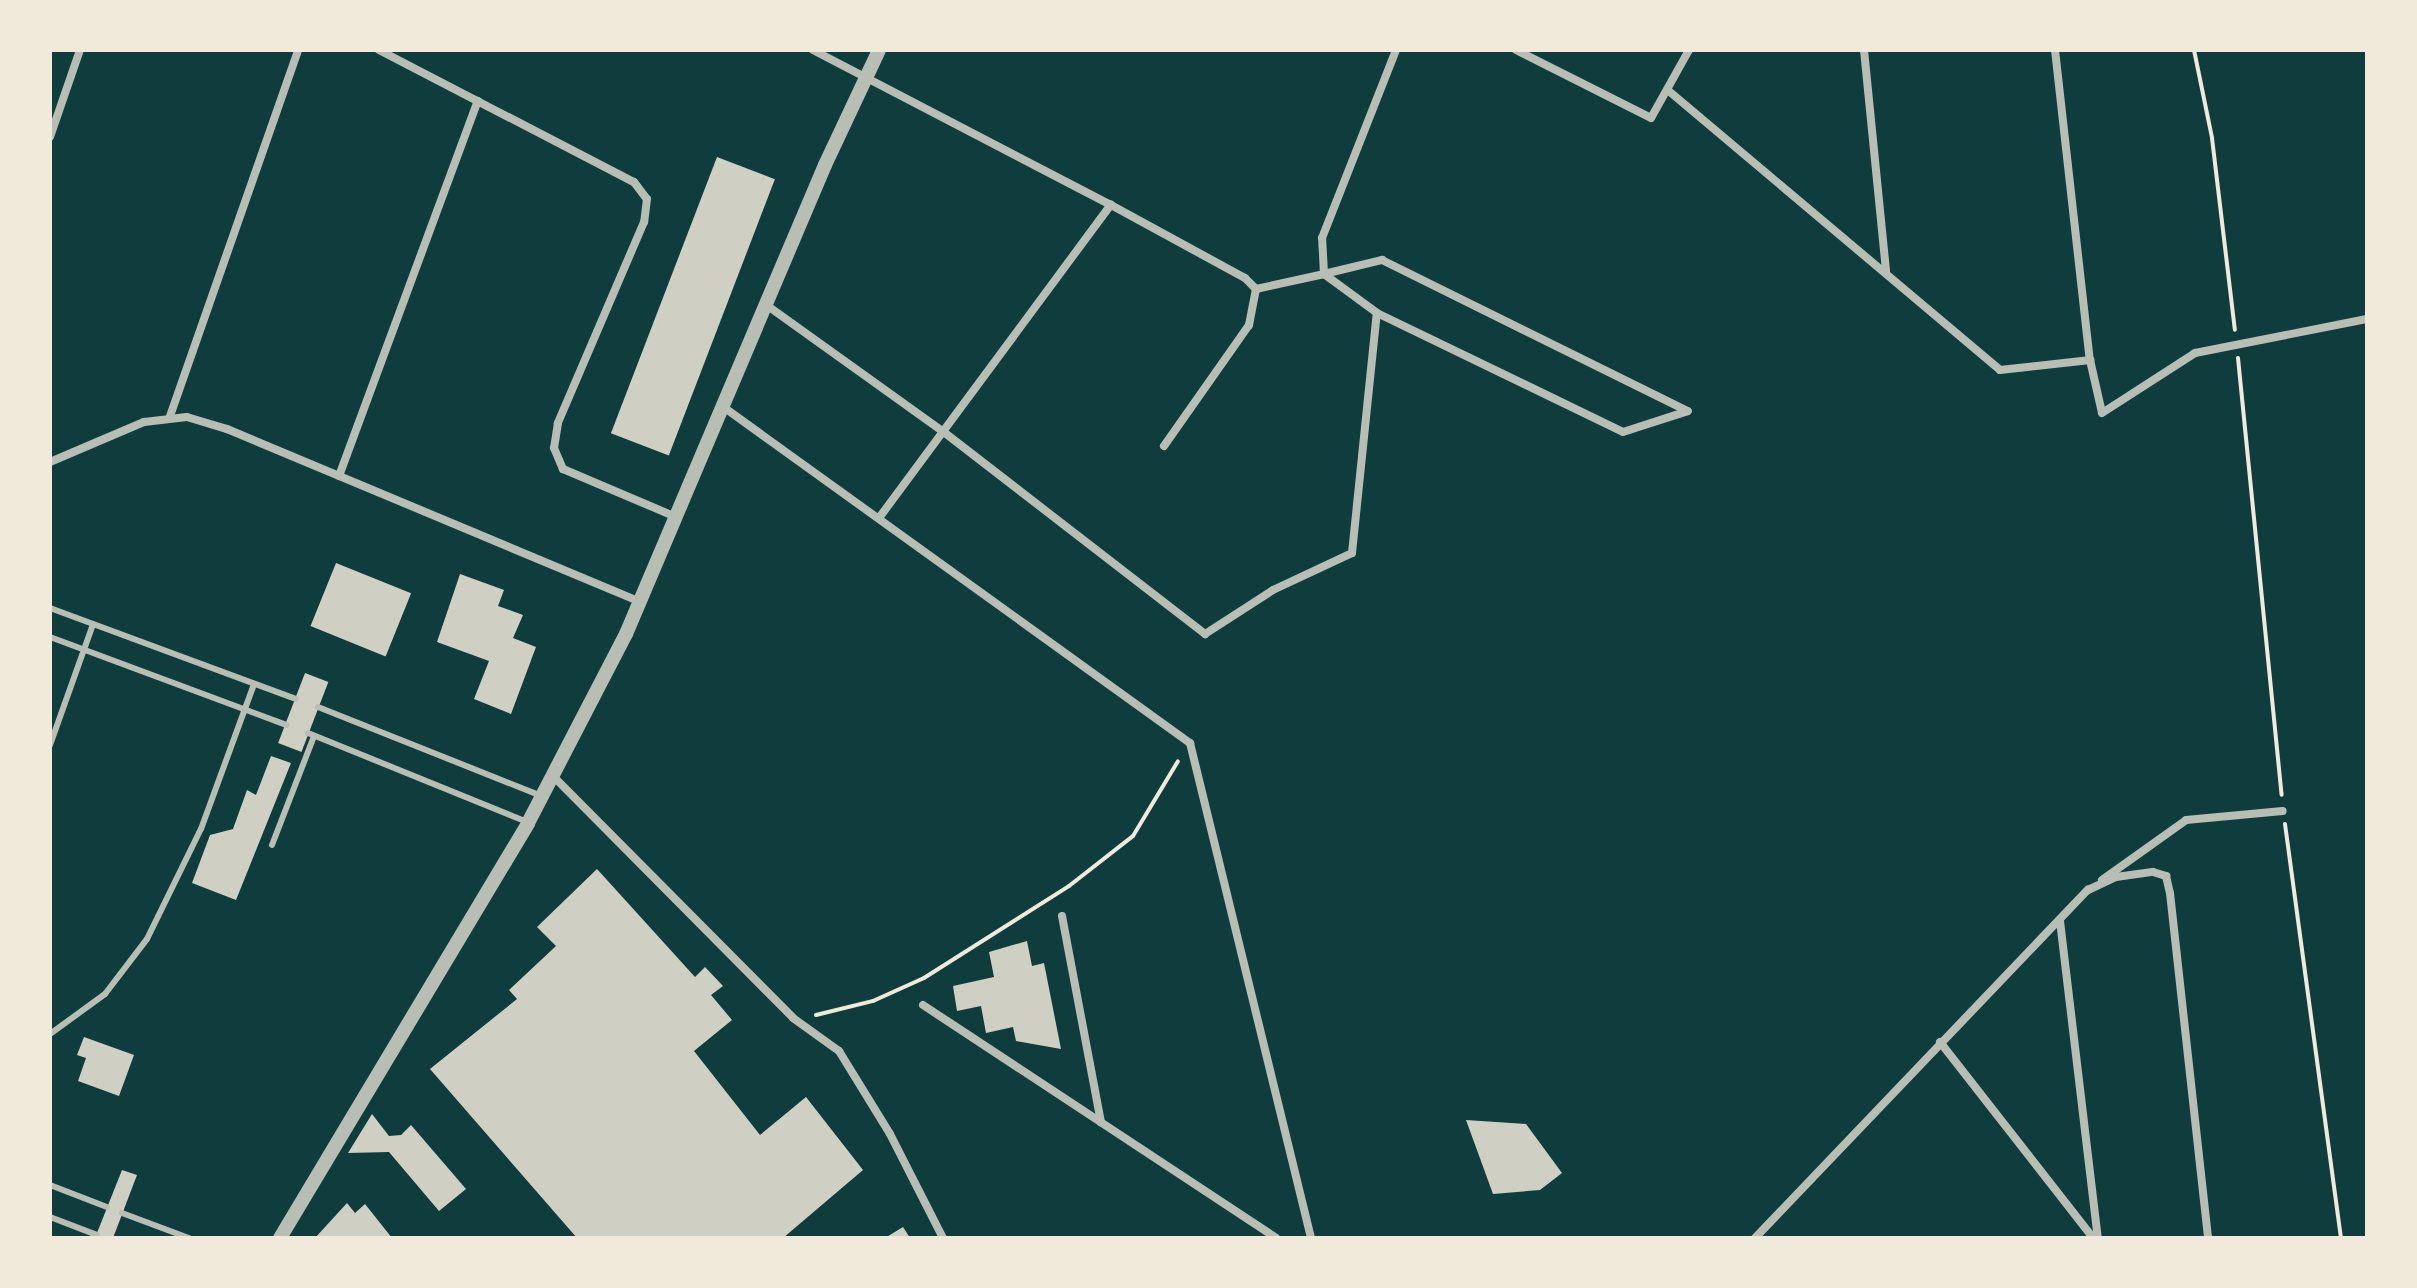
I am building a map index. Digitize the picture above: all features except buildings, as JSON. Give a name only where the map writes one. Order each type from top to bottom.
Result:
[{"type":"street","points":[[50,137],[80,50]]},
{"type":"street","points":[[169,419],[298,50]]},
{"type":"street","points":[[379,50],[634,182],[647,199],[644,222],[558,423],[554,448],[563,469],[676,517]]},
{"type":"street","points":[[813,50],[1111,205],[1245,278],[1256,289]]},
{"type":"street","points":[[280,1238],[528,823],[640,602],[765,304],[879,50]]},
{"type":"street","points":[[1324,274],[1322,238],[1396,50]]},
{"type":"street","points":[[1516,50],[1651,118],[1670,92],[1689,50]]},
{"type":"street","points":[[1864,50],[1886,272]]},
{"type":"street","points":[[2055,50],[2090,360],[2102,413],[2195,353],[2367,319]]},
{"type":"street","points":[[1670,92],[2000,370],[2090,360]]},
{"type":"street","points":[[339,476],[478,101]]},
{"type":"street","points":[[879,518],[945,433],[1111,205]]},
{"type":"street","points":[[1256,289],[1382,260],[1688,411],[1623,432],[1377,313],[1324,274]]},
{"type":"street","points":[[1164,446],[1249,325],[1256,289]]},
{"type":"street","points":[[765,304],[945,433],[1199,632],[1212,634],[1273,590],[1352,553],[1377,313]]},
{"type":"street","points":[[722,406],[1190,743],[1311,1238]]},
{"type":"street","points":[[50,462],[144,422],[187,417],[227,429],[640,602]]},
{"type":"street","points":[[552,775],[793,1018],[839,1051],[890,1134],[943,1238]]},
{"type":"street","points":[[1755,1238],[1940,1042],[2098,883],[2186,820],[2283,811]]},
{"type":"street","points":[[2098,883],[2140,873],[2166,876],[2208,1238]]},
{"type":"street","points":[[1062,916],[1101,1122]]},
{"type":"street","points":[[2060,921],[2096,1238]]},
{"type":"street","points":[[923,1005],[1276,1238]]},
{"type":"street","points":[[1940,1042],[2096,1238]]},
{"type":"lane","points":[[50,608],[296,699]]},
{"type":"lane","points":[[50,745],[93,624]]},
{"type":"lane","points":[[50,637],[286,725]]},
{"type":"lane","points":[[50,1034],[105,994],[147,939],[201,829],[254,684]]},
{"type":"lane","points":[[318,707],[542,796]]},
{"type":"lane","points":[[272,845],[311,735],[528,823]]},
{"type":"lane","points":[[50,1185],[107,1207]]},
{"type":"lane","points":[[122,1213],[189,1238]]},
{"type":"lane","points":[[50,1217],[97,1235]]},
{"type":"path","points":[[2194,50],[2212,138],[2237,345],[2283,811],[2341,1238]]},
{"type":"path","points":[[793,1018],[873,1001],[924,978],[1069,886],[1133,836],[1190,743]]}]
